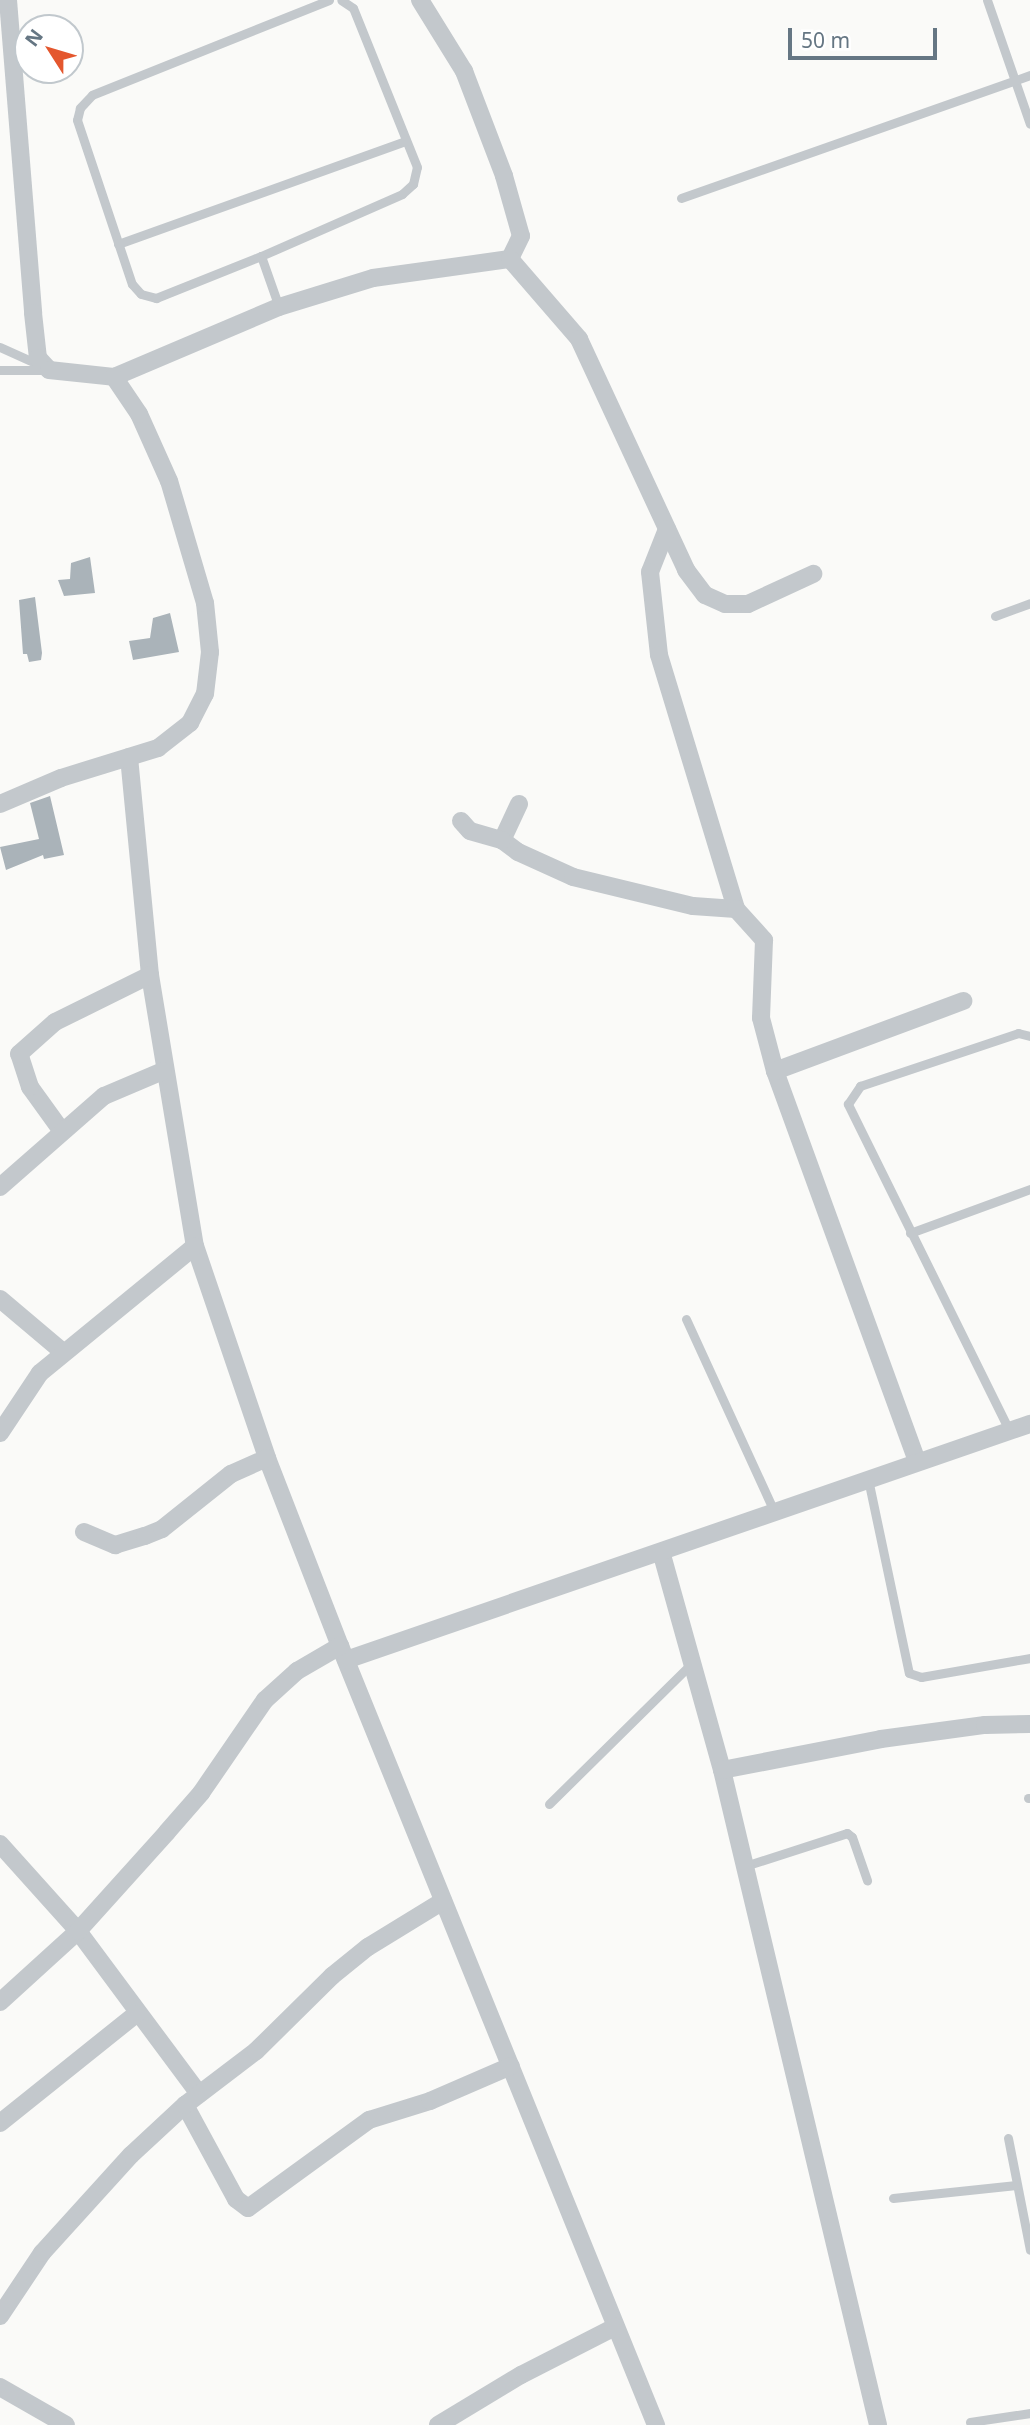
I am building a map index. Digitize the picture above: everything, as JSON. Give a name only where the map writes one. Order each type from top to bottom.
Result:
[{"type":"street","points":[[8,0],[33,313],[38,358],[49,370],[114,377],[279,307],[373,278],[510,259]]},
{"type":"street","points":[[420,0],[464,71],[504,176],[521,236],[510,259]]},
{"type":"street","points":[[510,259],[568,322],[582,345],[686,570],[705,595],[725,604],[748,604],[813,575]]},
{"type":"street","points":[[0,804],[61,778],[158,748],[190,723],[205,694],[210,652],[205,603],[169,481],[139,414],[114,377]]},
{"type":"street","points":[[667,529],[650,572],[659,655],[736,909],[764,940],[761,1018],[775,1071],[917,1461]]},
{"type":"street","points":[[129,757],[150,975],[163,1071],[195,1246],[267,1458],[343,1653],[656,2425]]},
{"type":"street","points":[[502,840],[519,804]]},
{"type":"street","points":[[461,821],[470,831],[502,840],[518,852],[573,877],[693,906],[736,909]]},
{"type":"street","points":[[61,1130],[30,1087],[19,1054],[54,1022],[150,975]]},
{"type":"street","points":[[775,1071],[963,1000]]},
{"type":"street","points":[[2,1182],[104,1096],[163,1071]]},
{"type":"street","points":[[0,1433],[25,1390],[64,1352],[195,1246]]},
{"type":"street","points":[[0,1299],[64,1352]]},
{"type":"street","points":[[0,2002],[78,1931],[201,1793],[265,1700],[297,1671],[343,1653],[662,1555],[917,1461],[1030,1424]]},
{"type":"street","points":[[84,1532],[115,1545],[145,1536],[162,1529],[231,1474],[267,1458]]},
{"type":"street","points":[[662,1555],[722,1770],[877,2425]]},
{"type":"street","points":[[722,1770],[881,1739],[985,1725],[1030,1724]]},
{"type":"street","points":[[0,1844],[78,1931],[136,2014],[192,2100],[236,2199],[248,2208],[369,2120],[430,2101],[511,2067]]},
{"type":"street","points":[[0,2316],[42,2253],[131,2155],[192,2100],[256,2051],[359,1954],[443,1901]]},
{"type":"street","points":[[0,2123],[136,2014]]},
{"type":"street","points":[[438,2425],[521,2375],[615,2327]]},
{"type":"street","points":[[0,2386],[66,2425]]},
{"type":"lane","points":[[329,0],[92,95],[80,108],[77,120],[132,284],[141,294],[156,298],[261,256],[402,194],[413,184],[417,167],[353,8],[341,0]]},
{"type":"lane","points":[[987,0],[1030,124]]},
{"type":"lane","points":[[681,198],[1030,75]]},
{"type":"lane","points":[[118,244],[406,141]]},
{"type":"lane","points":[[261,256],[279,307]]},
{"type":"lane","points":[[0,346],[49,370]]},
{"type":"lane","points":[[0,370],[49,370]]},
{"type":"lane","points":[[995,616],[1030,603]]},
{"type":"lane","points":[[1009,1430],[848,1104],[852,1093],[860,1086],[1018,1033],[1030,1036]]},
{"type":"lane","points":[[910,1233],[1030,1189]]},
{"type":"lane","points":[[686,1319],[775,1513]]},
{"type":"lane","points":[[868,1479],[909,1673],[922,1676],[1030,1658]]},
{"type":"lane","points":[[549,1804],[692,1663]]},
{"type":"lane","points":[[745,1866],[846,1833],[867,1880]]},
{"type":"lane","points":[[1008,2138],[1030,2250]]},
{"type":"lane","points":[[894,2198],[1016,2185]]},
{"type":"lane","points":[[970,2422],[1030,2413]]},
{"type":"building","points":[[90,557],[95,593],[64,596],[58,580],[70,579],[71,563]]},
{"type":"building","points":[[35,597],[42,653],[41,660],[29,662],[27,654],[23,654],[19,600]]},
{"type":"building","points":[[170,613],[179,652],[133,660],[129,641],[150,638],[153,618]]},
{"type":"building","points":[[50,796],[64,855],[44,859],[43,855],[6,870],[0,847],[39,839],[30,803]]}]
